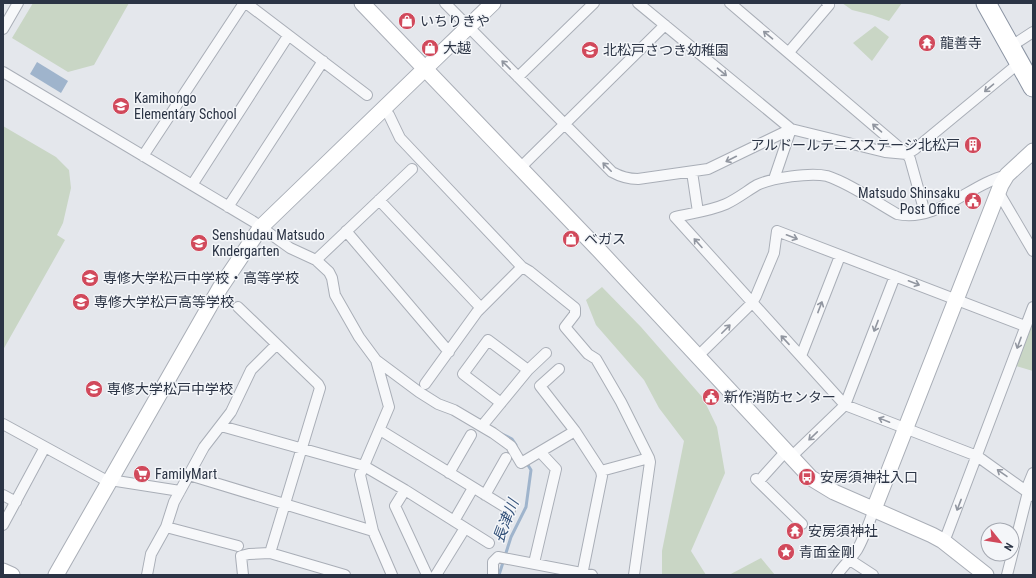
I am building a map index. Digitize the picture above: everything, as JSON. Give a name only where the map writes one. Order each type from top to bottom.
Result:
[{"type":"highway","points":[[986,3],[1033,87]]},
{"type":"street","points":[[3,29],[18,3]]},
{"type":"street","points":[[143,156],[245,3],[367,95]]},
{"type":"street","points":[[362,3],[698,356],[805,472],[819,484],[843,496],[907,523],[943,541],[986,575]]},
{"type":"street","points":[[445,3],[612,172],[620,176],[630,179],[638,179],[708,169],[722,164],[791,129]]},
{"type":"street","points":[[56,575],[220,288],[261,226],[494,3]]},
{"type":"street","points":[[518,77],[594,3]]},
{"type":"street","points":[[730,3],[907,154],[910,159],[925,213]]},
{"type":"street","points":[[789,52],[829,5],[827,3]]},
{"type":"street","points":[[643,5],[665,25],[791,129],[885,152],[907,154],[915,149],[1014,55],[1033,32]]},
{"type":"street","points":[[520,168],[665,25]]},
{"type":"street","points":[[192,185],[288,36]]},
{"type":"street","points":[[228,207],[323,61]]},
{"type":"street","points":[[3,72],[261,226],[290,248],[316,260],[329,272],[332,278],[335,295],[376,360],[438,404],[454,410],[482,426],[511,446],[521,463],[541,453],[575,432]]},
{"type":"street","points":[[383,109],[389,115],[400,138],[522,267],[575,308],[576,314],[565,327],[588,354],[596,359],[621,402],[650,462],[634,575]]},
{"type":"street","points":[[774,179],[791,129]]},
{"type":"street","points":[[837,575],[857,549],[874,509],[1007,175],[1033,151]]},
{"type":"street","points":[[316,260],[412,169]]},
{"type":"street","points":[[692,172],[698,212]]},
{"type":"street","points":[[1007,175],[994,178],[934,211],[906,216],[897,214],[841,181],[825,176],[790,176],[759,184],[727,203],[710,210],[675,217],[845,405],[977,456],[1029,493]]},
{"type":"street","points":[[999,193],[1033,251]]},
{"type":"street","points":[[378,200],[481,308]]},
{"type":"street","points":[[346,231],[449,352]]},
{"type":"street","points":[[698,356],[752,303],[774,253],[777,231],[1025,326]]},
{"type":"street","points":[[801,356],[840,256]]},
{"type":"street","points":[[425,384],[481,308],[522,267]]},
{"type":"street","points":[[802,524],[756,482],[845,405],[895,276]]},
{"type":"street","points":[[238,307],[318,384],[320,388],[270,553]]},
{"type":"street","points":[[943,541],[977,456],[1033,307]]},
{"type":"street","points":[[501,403],[463,374],[488,340],[528,370]]},
{"type":"street","points":[[147,575],[151,554],[166,527],[174,502],[204,447],[231,412],[251,370],[276,344]]},
{"type":"street","points":[[482,426],[528,370],[546,354]]},
{"type":"street","points":[[376,360],[389,407],[360,475],[373,531],[392,575]]},
{"type":"street","points":[[493,575],[493,562],[498,557],[534,563],[558,572],[585,574],[602,476],[601,471],[575,432],[540,386],[559,369]]},
{"type":"street","points":[[3,424],[109,481],[180,491]]},
{"type":"street","points":[[221,426],[364,466],[489,543]]},
{"type":"street","points":[[380,430],[510,510]]},
{"type":"street","points":[[449,473],[471,435]]},
{"type":"street","points":[[3,526],[45,447]]},
{"type":"street","points":[[534,563],[556,469],[541,453]]},
{"type":"street","points":[[485,495],[506,458]]},
{"type":"street","points":[[601,471],[649,458]]},
{"type":"street","points":[[1007,575],[1033,473]]},
{"type":"street","points":[[189,475],[286,503],[373,531]]},
{"type":"street","points":[[454,521],[473,488]]},
{"type":"street","points":[[405,490],[395,506],[427,575]]},
{"type":"street","points":[[3,495],[16,502]]},
{"type":"street","points":[[166,527],[238,546]]},
{"type":"street","points":[[436,575],[465,528]]},
{"type":"street","points":[[243,575],[241,556],[270,553],[345,575]]},
{"type":"street","points":[[850,560],[873,575]]},
{"type":"street","points":[[3,570],[12,575]]},
{"type":"green space","points":[[33,3],[129,3],[94,65],[68,72],[12,38]]},
{"type":"green space","points":[[842,3],[902,3],[889,21],[852,10]]},
{"type":"green space","points":[[875,26],[889,37],[872,61],[853,43]]},
{"type":"green space","points":[[3,126],[56,157],[69,170],[71,188],[63,223],[57,235],[65,240],[3,350]]},
{"type":"green space","points":[[602,287],[641,327],[703,398],[717,427],[725,473],[691,551],[706,575],[662,575],[662,551],[684,441],[659,408],[644,380],[596,325],[586,300]]},
{"type":"green space","points":[[1033,321],[1033,371],[1016,366]]},
{"type":"green space","points":[[761,558],[775,575],[729,575]]},
{"type":"water","points":[[37,62],[68,81],[61,93],[30,74]]},
{"type":"waterway","name":"長津川","points":[[502,434],[512,439],[516,445]]},
{"type":"waterway","name":"長津川","points":[[499,575],[511,537],[526,507],[531,470],[526,462]]},
{"type":"place","name":"いちりきや","points":[[407,21]]},
{"type":"place","name":"龍善寺","points":[[927,43]]},
{"type":"place","name":"大越","points":[[430,48]]},
{"type":"place","name":"北松戸さつき幼稚園","points":[[590,50]]},
{"type":"place","name":"Kamihongo Elementary School","points":[[121,106]]},
{"type":"place","name":"アルドールテニスステージ北松戸","points":[[973,145]]},
{"type":"place","name":"Matsudo Shinsaku Post Office","points":[[973,201]]},
{"type":"place","name":"ベガス","points":[[571,239]]},
{"type":"place","name":"Senshudau Matsudo Kndergarten","points":[[199,243]]},
{"type":"place","name":"専修大学松戸中学校・高等学校","points":[[90,278]]},
{"type":"place","name":"専修大学松戸高等学校","points":[[81,302]]},
{"type":"place","name":"専修大学松戸中学校","points":[[94,389]]},
{"type":"place","name":"新作消防センター","points":[[711,397]]},
{"type":"place","name":"FamilyMart","points":[[142,474]]},
{"type":"place","name":"安房須神社入口","points":[[807,477]]},
{"type":"place","name":"安房須神社","points":[[795,531]]},
{"type":"place","name":"青面金剛","points":[[786,552]]}]
